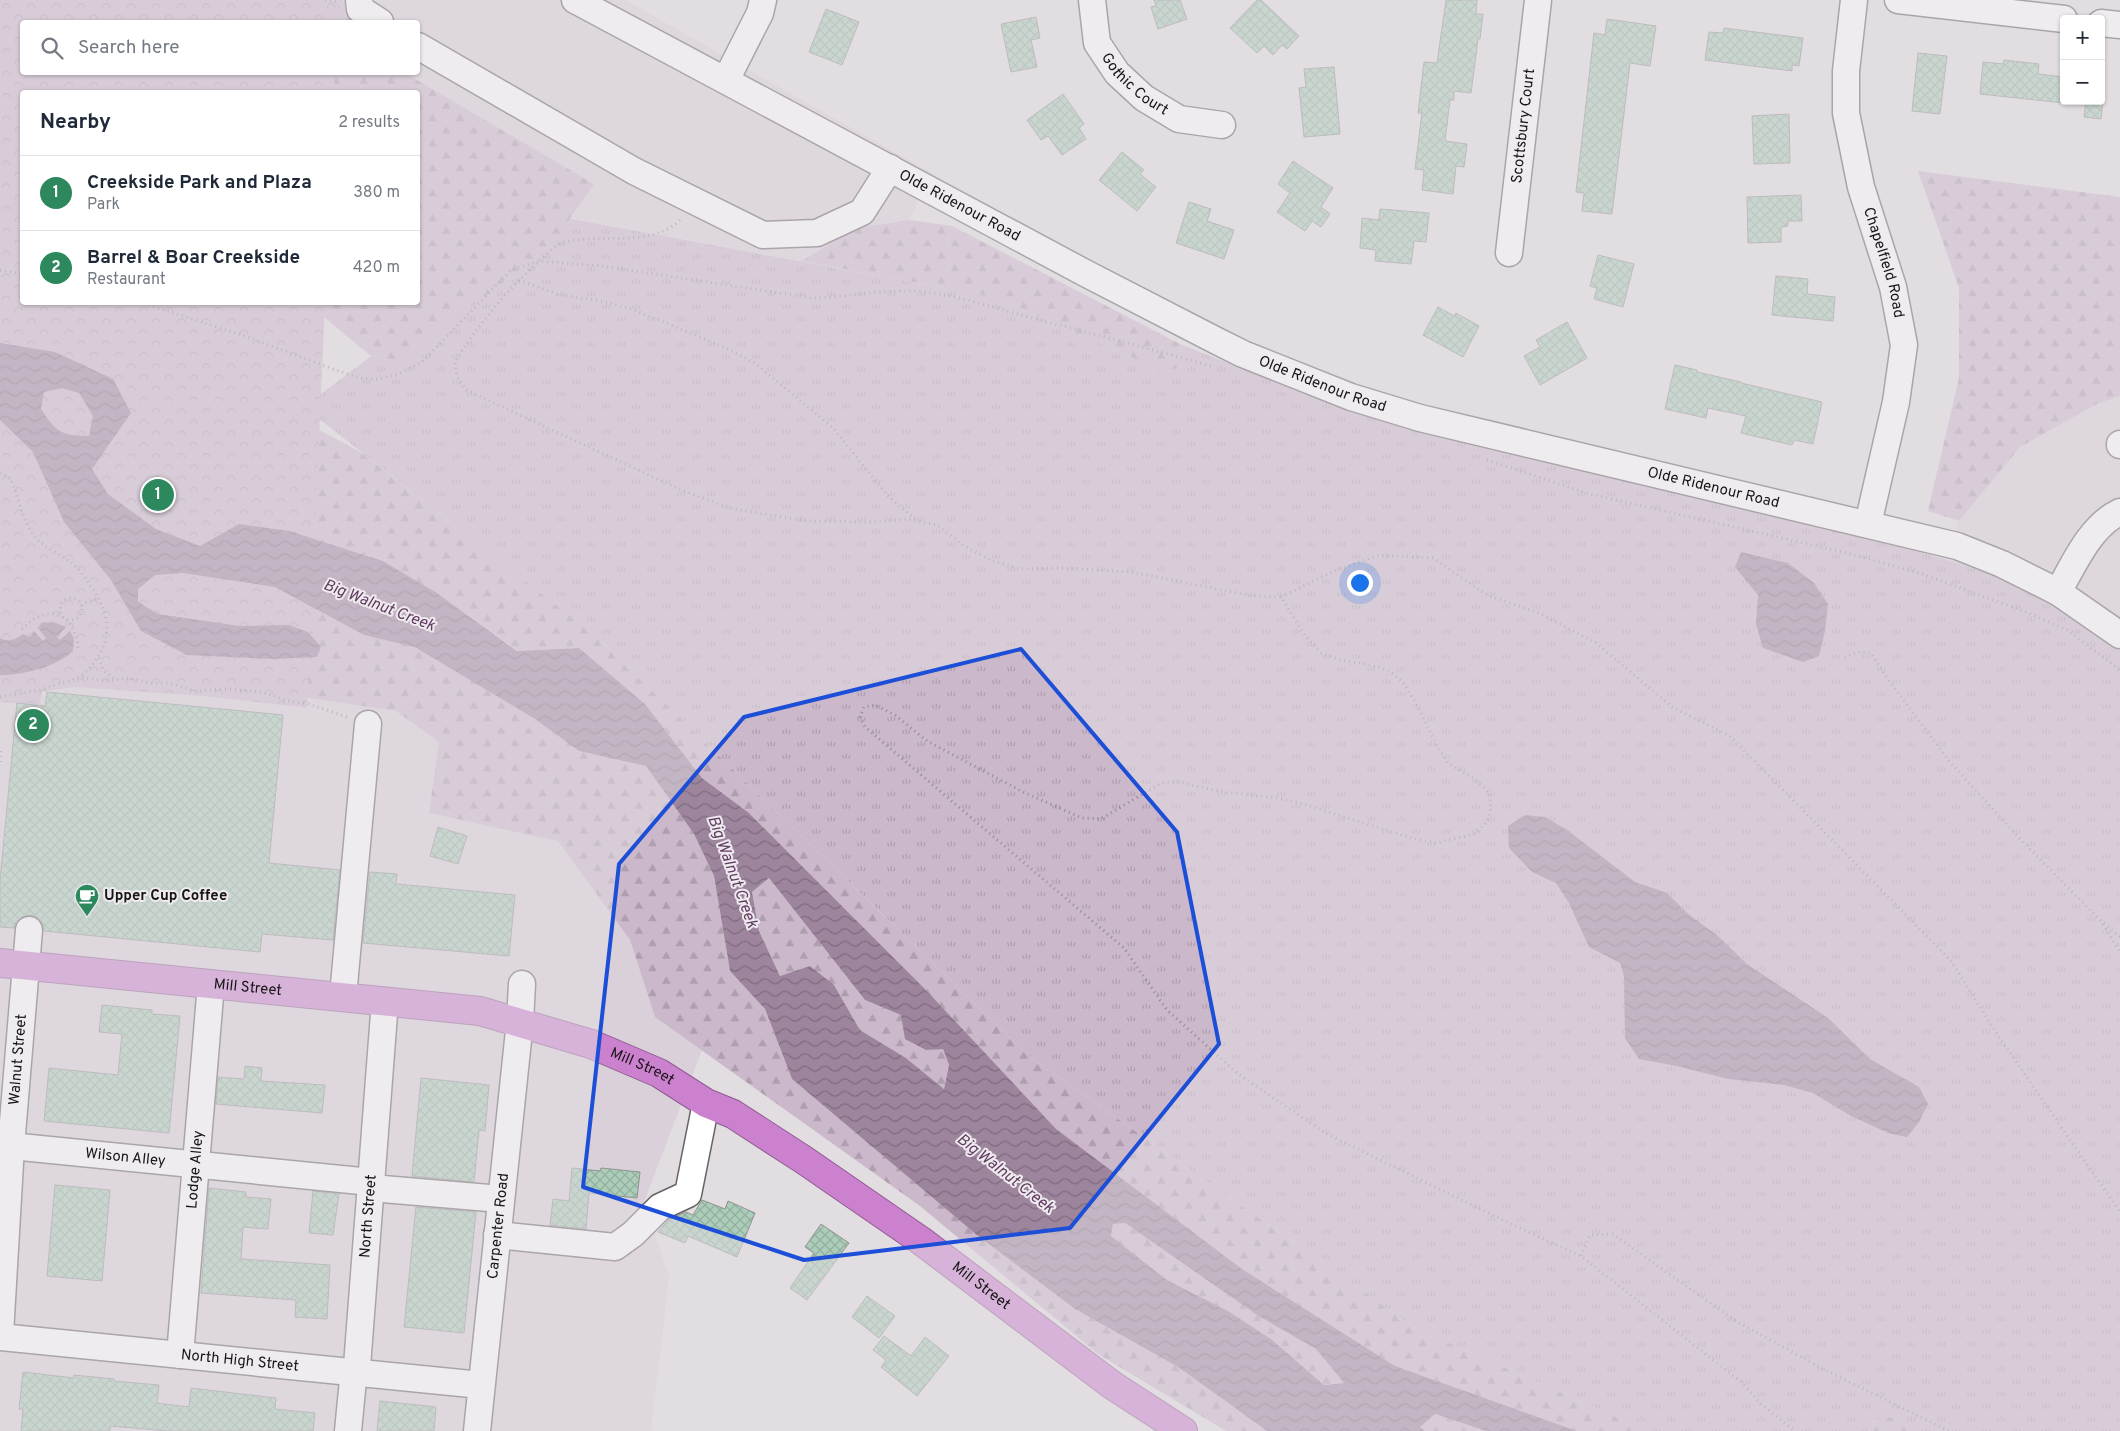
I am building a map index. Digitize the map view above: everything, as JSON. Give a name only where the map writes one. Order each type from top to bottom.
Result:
[{"type":"highway","name":"Mill Street","points":[[13,964],[480,1011],[520,1021],[590,1044],[659,1073],[706,1103],[733,1114],[920,1240],[1112,1385],[1183,1431]]},
{"type":"street","name":"Olde Ridenour Road","points":[[575,0],[1085,273],[1243,354],[1351,396],[1420,418],[1957,546],[2002,564],[2058,592],[2120,635]]},
{"type":"street","points":[[726,80],[760,13],[763,0]]},
{"type":"street","name":"Gothic Court","points":[[1092,0],[1097,43],[1117,73],[1144,98],[1179,118],[1222,125]]},
{"type":"street","name":"Scottsbury Court","points":[[1509,253],[1538,0]]},
{"type":"street","name":"Chapelfield Road","points":[[1854,0],[1846,71],[1846,113],[1861,187],[1893,287],[1904,345],[1896,402],[1868,524]]},
{"type":"street","points":[[1898,0],[2060,19]]},
{"type":"street","points":[[359,2],[360,9],[377,20]]},
{"type":"street","points":[[2105,23],[2120,25]]},
{"type":"street","points":[[420,47],[634,171],[763,235],[817,233],[862,212],[890,168]]},
{"type":"street","points":[[2058,592],[2079,556],[2102,524],[2120,512]]},
{"type":"street","points":[[343,996],[368,724]]},
{"type":"street","name":"Walnut Street","points":[[0,1336],[13,964],[29,930]]},
{"type":"street","name":"Lodge Alley","points":[[180,1355],[211,984]]},
{"type":"street","name":"Carpenter Road","points":[[477,1431],[520,1021],[522,984]]},
{"type":"street","name":"North Street","points":[[348,1431],[355,1372],[385,1001]]},
{"type":"street","points":[[497,1235],[615,1247],[633,1234],[660,1207],[688,1194],[706,1103]]},
{"type":"street","name":"Wilson Alley","points":[[6,1146],[501,1199]]},
{"type":"street","name":"North High Street","points":[[0,1336],[481,1385]]},
{"type":"path","points":[[698,203],[675,225],[643,238],[594,238],[560,243],[519,280],[470,338],[455,361],[457,376],[466,390],[679,489],[729,508],[807,521],[872,522],[907,518],[937,525],[964,546],[994,561],[1021,569],[1065,568],[1131,572],[1253,596],[1281,597],[1336,570],[1379,555],[1433,558],[1485,594],[1541,614],[1596,643],[1672,707],[1730,736],[1951,961],[1997,1034],[2120,1212]]},
{"type":"path","points":[[148,305],[245,336],[360,378],[379,379],[398,374],[422,362],[511,270],[539,261],[603,266],[812,298],[841,298],[888,291],[926,292],[1029,317],[1212,367]]},
{"type":"path","points":[[0,270],[20,274]]},
{"type":"path","points":[[519,280],[557,294],[606,302],[638,311],[726,348],[755,363],[833,428],[887,495],[917,521]]},
{"type":"path","points":[[1478,457],[1586,493],[1847,553],[1922,574],[2026,612],[2067,630],[2120,670]]},
{"type":"path","points":[[0,473],[10,478],[29,528],[36,539],[77,567],[99,597],[107,617],[108,629],[98,657],[80,677]]},
{"type":"path","points":[[81,605],[99,597]]},
{"type":"path","points":[[1281,597],[1290,615],[1306,637],[1321,653],[1340,660],[1388,670],[1402,681],[1415,700],[1436,744],[1449,764],[1473,778],[1489,792],[1491,808],[1487,822],[1474,834],[1437,843],[1415,839],[1278,798],[1224,792],[1179,782],[1161,783],[1101,819],[1082,818],[983,772],[927,741],[895,715],[875,706],[864,706],[860,718],[864,727],[1124,948],[1167,1010],[1238,1073],[1325,1133],[1514,1226],[1581,1256],[1741,1382],[1761,1404],[1795,1431]]},
{"type":"path","points":[[22,629],[39,616],[52,614],[65,618],[72,620],[78,618],[82,612],[81,605],[72,598],[63,602],[61,613],[65,618],[74,628],[78,638],[78,648]]},
{"type":"path","points":[[1844,658],[1857,652],[1871,653],[1889,682],[1949,761],[2021,840],[2101,921],[2120,937]]},
{"type":"path","points":[[98,657],[103,670],[115,679]]},
{"type":"path","points":[[0,698],[40,690],[80,677],[105,681],[128,678],[151,683],[169,683],[195,691],[227,689],[263,692],[287,701],[310,704],[368,724]]},
{"type":"path","points":[[0,751],[0,766]]},
{"type":"path","points":[[2101,921],[2120,952]]},
{"type":"path","points":[[1581,1256],[1590,1236],[1613,1234],[1734,1320],[1821,1368],[1949,1431]]},
{"type":"highlighted area","points":[[1021,649],[1177,832],[1219,1044],[1070,1228],[804,1260],[583,1187],[619,864],[744,717]]},
{"type":"shaded area","points":[[343,0],[625,0],[933,174],[909,220],[857,228],[801,261],[570,218],[593,184],[408,75],[420,75],[420,20],[350,20]]},
{"type":"shaded area","points":[[2120,396],[2120,646],[2004,578],[1939,558],[1959,521],[2020,447],[2097,404]]},
{"type":"shaded area","points":[[75,687],[213,697],[307,708],[308,698],[396,711],[439,742],[429,813],[558,840],[630,940],[655,1017],[702,1050],[644,1202],[669,1277],[651,1430],[655,1431],[0,1431],[0,702]]},
{"type":"green space","points":[[0,0],[343,0],[350,20],[20,20],[20,75],[408,75],[594,184],[550,247],[388,370],[309,305],[420,305],[420,90],[22,90]]},
{"type":"green space","points":[[0,0],[339,0],[338,20],[20,20],[20,75],[335,75],[334,90],[20,90],[20,305],[325,305],[307,708],[213,697],[75,687],[42,692],[40,704],[0,702]]},
{"type":"green space","points":[[1918,171],[2120,197],[2120,396],[2097,404],[2020,447],[1959,521],[1928,511],[1959,378],[1959,288]]},
{"type":"green space","points":[[556,216],[993,297],[1165,372],[1183,366],[1180,344],[1313,396],[1468,443],[1876,538],[2004,578],[2105,634],[2120,646],[2120,1431],[1917,1431],[1884,1414],[1869,1431],[1648,1431],[1415,1328],[1030,1057],[592,633],[304,407]]},
{"type":"green space","points":[[909,220],[952,226],[1180,344],[1183,366],[1165,372],[993,297],[801,261],[857,228]]},
{"type":"green space","points":[[0,295],[20,303],[20,305],[25,305],[274,405],[362,453],[592,633],[1030,1057],[1415,1328],[1648,1431],[1577,1431],[1395,1366],[1242,1269],[1055,1129],[927,991],[749,813],[702,778],[645,704],[579,648],[518,651],[437,593],[383,561],[289,531]]},
{"type":"green space","points":[[275,587],[364,635],[415,646],[535,719],[579,751],[646,766],[694,834],[714,876],[730,971],[765,1009],[792,1079],[978,1236],[1075,1309],[1178,1367],[1267,1431],[1226,1431],[1098,1354],[920,1206],[655,1017],[630,940],[558,841],[429,813],[439,742],[396,711],[109,668],[308,632]]},
{"type":"green space","points":[[769,878],[865,1000],[901,1015],[943,1049],[949,1065],[944,1089],[906,1058],[860,1030],[834,985],[810,967],[780,976],[759,931],[752,892]]},
{"type":"green space","points":[[1125,1223],[1260,1317],[1316,1349],[1344,1383],[1324,1385],[1271,1339],[1228,1311],[1167,1280],[1111,1236],[1113,1224]]},
{"type":"green space","points":[[1434,1414],[1486,1431],[1425,1431],[1420,1427]]},
{"type":"green space","points":[[1884,1414],[1917,1431],[1869,1431]]},
{"type":"water","name":"Big Walnut Creek","points":[[0,343],[55,352],[113,379],[131,413],[92,469],[108,494],[156,529],[200,546],[239,524],[289,531],[383,561],[437,593],[517,651],[579,648],[645,704],[702,778],[749,813],[927,991],[1056,1129],[1242,1269],[1395,1366],[1577,1431],[1486,1431],[1435,1414],[1420,1427],[1425,1431],[1267,1431],[1178,1367],[1075,1309],[978,1236],[792,1079],[765,1009],[730,971],[714,876],[694,834],[646,766],[579,751],[535,719],[415,647],[364,635],[275,587],[183,573],[155,575],[138,589],[138,602],[158,614],[239,626],[288,625],[308,632],[321,647],[317,657],[272,659],[187,655],[141,631],[111,580],[64,522],[33,452],[0,420]],"holes":[[[62,388],[79,393],[93,416],[89,436],[72,435],[60,431],[51,423],[41,409],[44,392]],[[769,878],[865,1000],[901,1015],[905,1039],[926,1050],[943,1049],[949,1065],[944,1089],[906,1058],[860,1030],[834,985],[810,966],[780,976],[759,931],[752,892]],[[1125,1223],[1260,1317],[1316,1349],[1344,1383],[1324,1385],[1271,1339],[1228,1311],[1167,1280],[1111,1236],[1113,1224]]]},
{"type":"water","points":[[1741,552],[1788,563],[1814,583],[1828,604],[1825,631],[1819,656],[1803,662],[1763,648],[1756,624],[1758,595],[1735,567]]},
{"type":"water","points":[[53,622],[66,627],[57,637],[60,640],[70,631],[74,639],[73,651],[58,662],[39,669],[19,674],[0,675],[0,638],[15,639],[23,634],[30,637],[34,631],[43,641],[46,638],[38,628],[42,623]]},
{"type":"water","points":[[1526,815],[1545,817],[1567,830],[1635,882],[1667,893],[1687,913],[1718,936],[1747,964],[1828,1018],[1870,1059],[1919,1087],[1928,1104],[1919,1122],[1907,1137],[1888,1133],[1851,1116],[1813,1093],[1784,1085],[1728,1079],[1677,1066],[1639,1059],[1625,1038],[1624,976],[1620,963],[1589,947],[1569,903],[1556,883],[1532,872],[1509,848],[1508,826]]},
{"type":"building","points":[[1154,0],[1180,0],[1187,19],[1158,29],[1151,7],[1156,6]]},
{"type":"building","points":[[1257,0],[1261,0],[1299,36],[1287,49],[1282,45],[1273,55],[1264,46],[1257,53],[1230,28]]},
{"type":"building","points":[[1446,0],[1477,0],[1476,14],[1483,14],[1471,93],[1454,91],[1454,100],[1450,100],[1445,141],[1467,144],[1464,167],[1456,166],[1453,194],[1422,190],[1424,170],[1415,169],[1422,113],[1418,113],[1424,62],[1437,63]]},
{"type":"building","points":[[826,9],[859,22],[842,65],[809,52]]},
{"type":"building","points":[[1036,17],[1040,38],[1031,40],[1037,67],[1011,72],[1001,24]]},
{"type":"building","points":[[1607,19],[1656,26],[1650,66],[1630,63],[1612,214],[1582,211],[1584,193],[1576,192],[1594,33],[1605,35]]},
{"type":"building","points":[[1724,28],[1803,38],[1799,66],[1792,65],[1792,71],[1705,60],[1709,32],[1723,33]]},
{"type":"building","points":[[1918,53],[1947,56],[1940,114],[1912,111]]},
{"type":"building","points":[[2004,60],[2039,64],[2038,74],[2060,77],[2060,103],[1980,94],[1983,62],[2003,64]]},
{"type":"building","points":[[1334,67],[1340,134],[1304,137],[1299,88],[1306,87],[1304,69]]},
{"type":"building","points":[[1063,94],[1084,124],[1079,128],[1086,139],[1062,155],[1048,136],[1041,140],[1027,120]]},
{"type":"building","points":[[2086,105],[2103,105],[2101,119],[2084,117]]},
{"type":"building","points":[[1789,114],[1790,163],[1754,164],[1752,116]]},
{"type":"building","points":[[1122,152],[1144,170],[1140,174],[1156,187],[1137,211],[1099,180]]},
{"type":"building","points":[[1293,161],[1333,188],[1321,207],[1330,214],[1321,227],[1312,221],[1305,231],[1277,212],[1290,193],[1278,184]]},
{"type":"building","points":[[1801,195],[1802,221],[1788,221],[1788,226],[1781,227],[1781,242],[1748,243],[1747,197]]},
{"type":"building","points":[[1189,202],[1211,209],[1207,221],[1234,230],[1224,259],[1176,243]]},
{"type":"building","points":[[1380,209],[1429,213],[1426,242],[1414,241],[1411,264],[1375,261],[1376,250],[1360,248],[1362,218],[1379,220]]},
{"type":"building","points":[[1598,255],[1634,264],[1623,307],[1594,299],[1597,288],[1590,286]]},
{"type":"building","points":[[1776,276],[1808,279],[1807,294],[1835,297],[1833,321],[1772,315]]},
{"type":"building","points":[[1438,307],[1454,316],[1456,313],[1479,326],[1463,357],[1423,335]]},
{"type":"building","points":[[1567,322],[1587,358],[1540,385],[1524,356],[1540,347],[1536,340]]},
{"type":"building","points":[[1675,365],[1822,402],[1813,444],[1794,440],[1792,445],[1741,433],[1746,416],[1708,408],[1706,418],[1665,409]]},
{"type":"building","points":[[47,692],[283,715],[269,863],[340,870],[333,940],[262,934],[260,952],[44,931],[42,923],[37,917],[31,915],[22,917],[16,922],[14,928],[0,927],[0,880],[17,703],[45,706]]},
{"type":"building","points":[[438,827],[467,836],[458,864],[430,856]]},
{"type":"building","points":[[370,872],[397,874],[396,884],[515,895],[509,956],[363,943]]},
{"type":"building","points":[[102,1005],[152,1010],[152,1014],[180,1016],[169,1133],[44,1121],[49,1068],[118,1075],[122,1034],[99,1032]]},
{"type":"building","points":[[245,1066],[262,1068],[261,1081],[325,1085],[322,1113],[216,1104],[218,1077],[244,1079]]},
{"type":"building","points":[[421,1078],[489,1085],[485,1131],[479,1130],[474,1182],[412,1176]]},
{"type":"building","points":[[572,1168],[600,1171],[601,1168],[640,1172],[637,1198],[589,1193],[586,1229],[550,1225],[553,1199],[569,1201]]},
{"type":"building","points":[[55,1185],[110,1190],[102,1281],[47,1276]]},
{"type":"building","points":[[209,1188],[246,1192],[246,1197],[271,1199],[268,1229],[243,1227],[241,1259],[330,1265],[327,1319],[295,1317],[296,1300],[201,1293]]},
{"type":"building","points":[[313,1191],[339,1194],[333,1235],[309,1233]]},
{"type":"building","points":[[702,1200],[725,1209],[728,1201],[755,1213],[737,1257],[688,1236],[685,1243],[658,1232],[669,1219],[686,1212],[693,1215]]},
{"type":"building","points":[[416,1207],[476,1212],[464,1333],[404,1327]]},
{"type":"building","points":[[821,1224],[849,1243],[807,1300],[790,1288],[814,1253],[805,1247]]},
{"type":"building","points":[[867,1296],[895,1316],[879,1338],[852,1317]]},
{"type":"building","points":[[884,1336],[911,1356],[925,1337],[949,1356],[917,1396],[881,1367],[886,1360],[873,1350]]},
{"type":"building","points":[[23,1372],[74,1378],[74,1375],[159,1385],[157,1403],[189,1407],[191,1388],[276,1398],[275,1409],[315,1413],[313,1431],[168,1431],[110,1426],[110,1431],[21,1431],[23,1409],[19,1409]]},
{"type":"building","points":[[380,1401],[436,1407],[434,1431],[377,1431]]},
{"type":"place","name":"Creekside Park and Plaza","points":[[158,495]]},
{"type":"place","name":"Barrel & Boar Creekside","points":[[33,725]]},
{"type":"place","name":"Upper Cup Coffee","points":[[87,917]]}]
